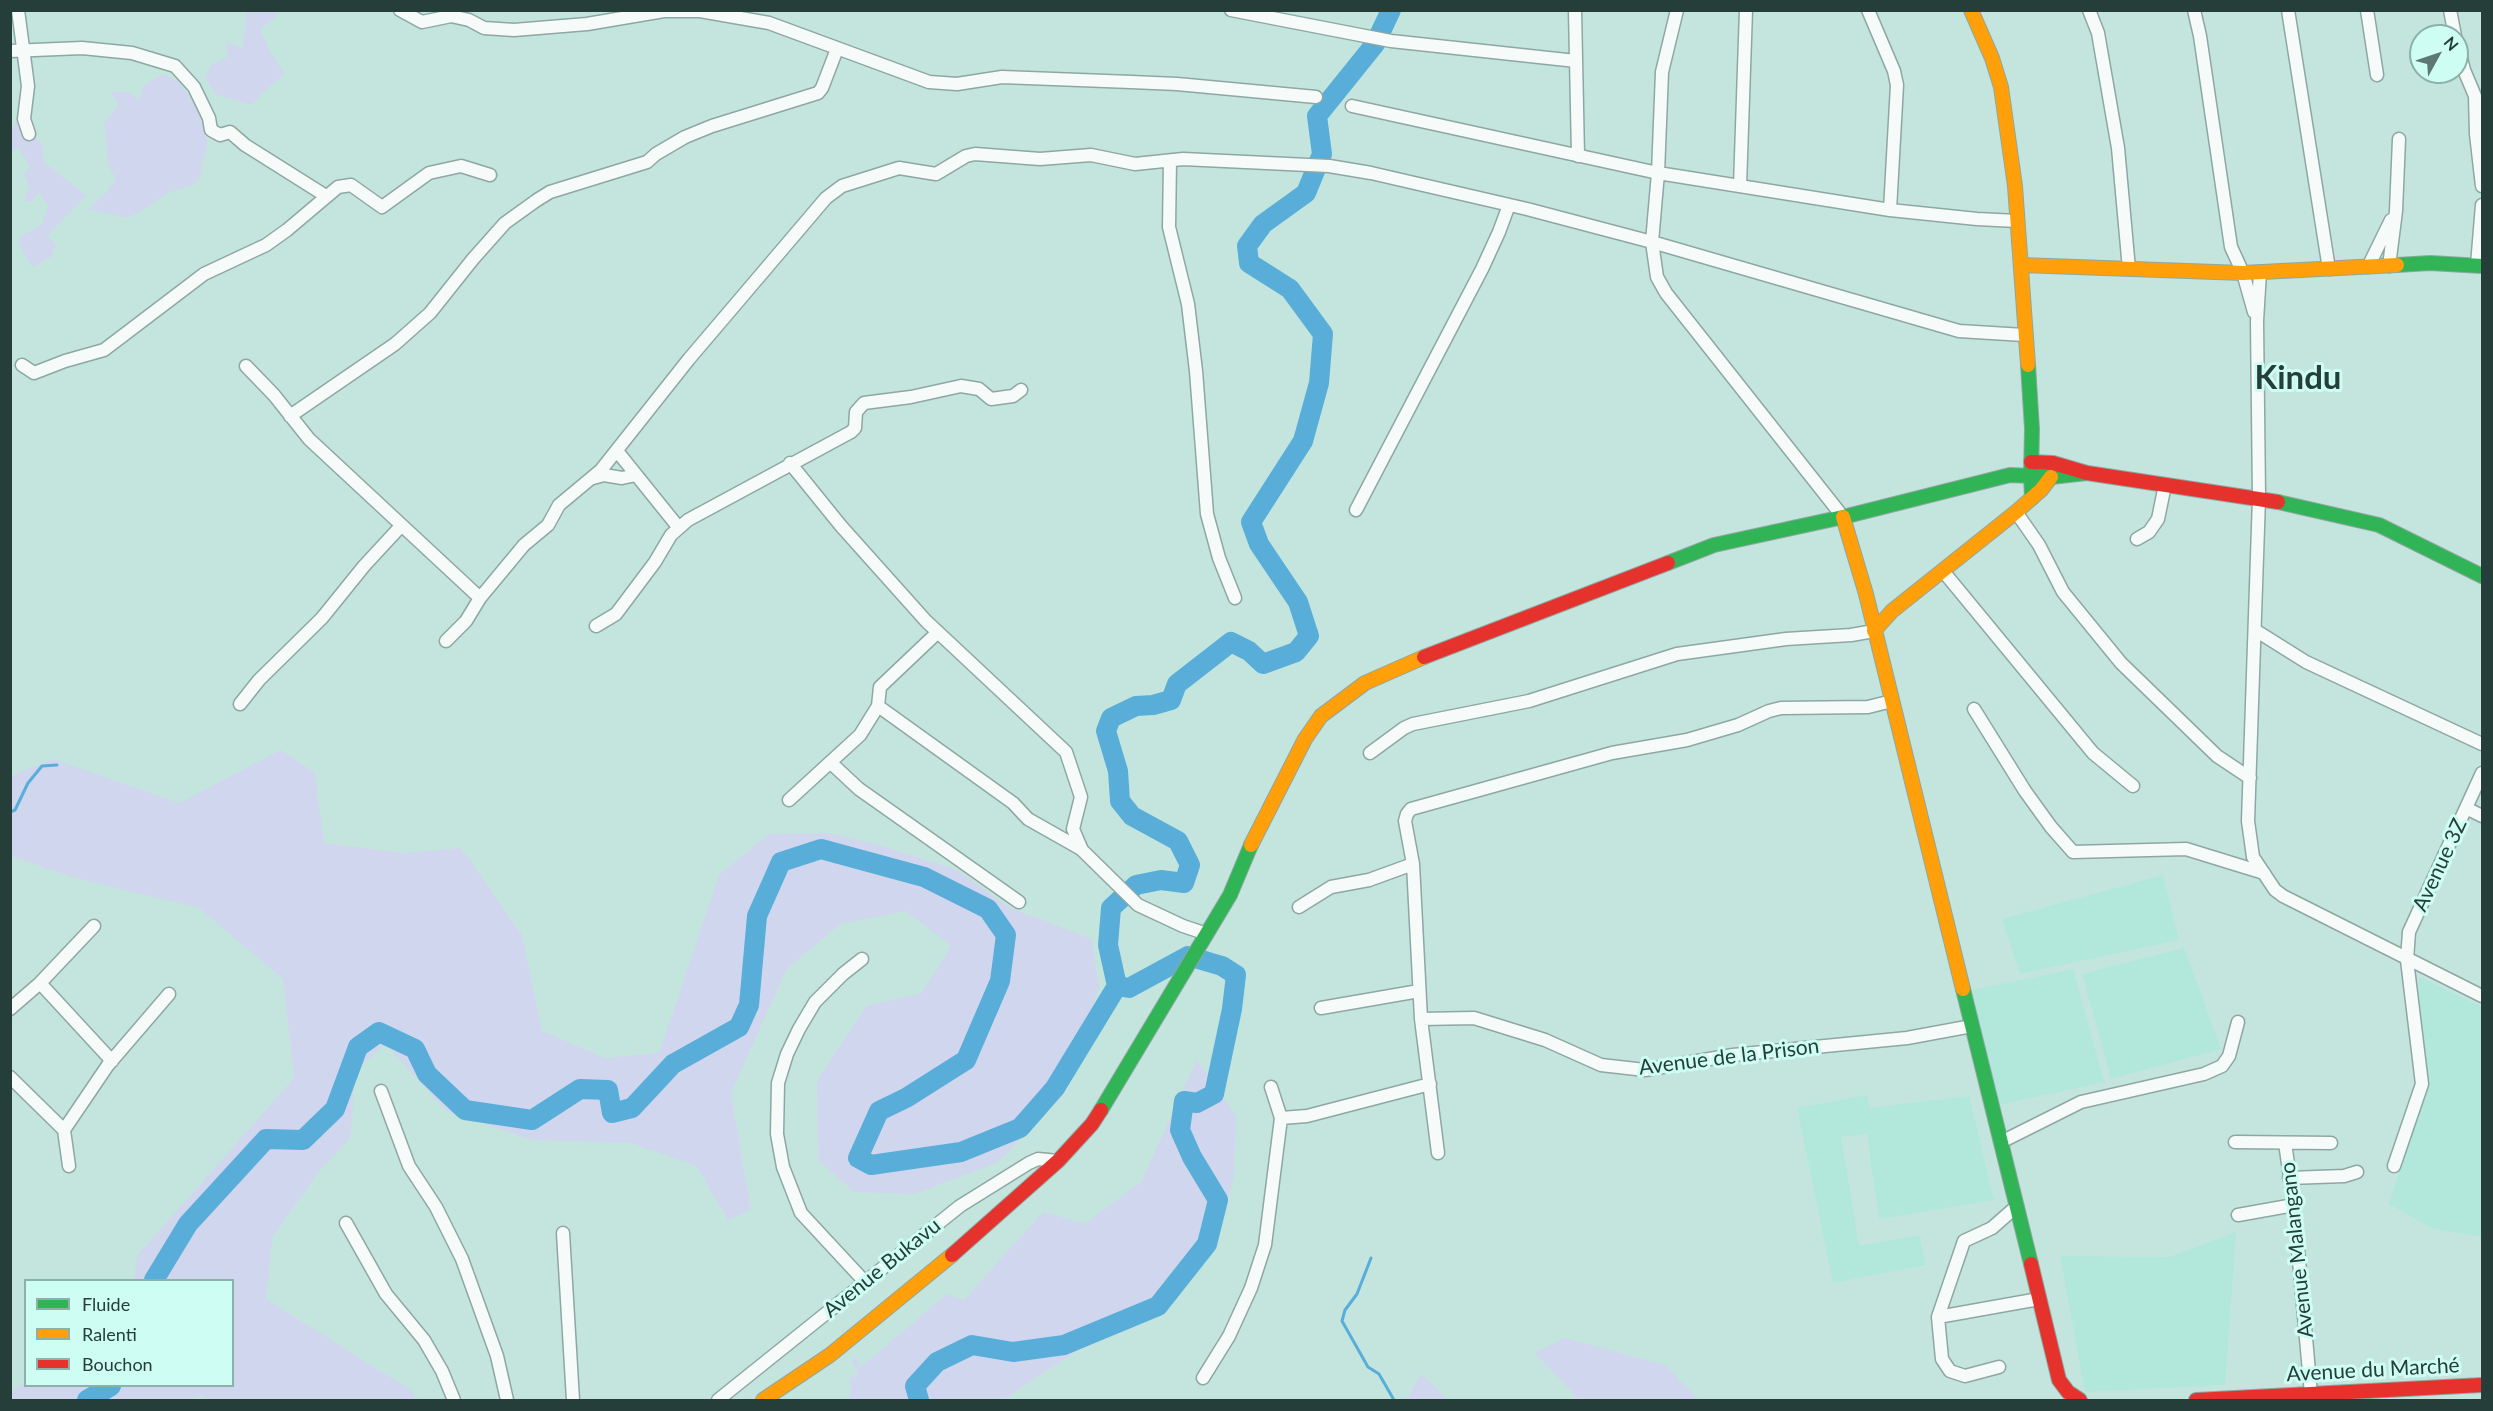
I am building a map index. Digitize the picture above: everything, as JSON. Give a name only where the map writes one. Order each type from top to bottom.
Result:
[{"type":"street","points":[[18,10],[17,51],[28,86],[24,119],[29,134]]},
{"type":"street","points":[[400,10],[422,22],[451,16],[469,20],[484,28],[514,30],[588,24],[664,11],[700,11],[769,23],[928,82],[957,84],[1002,77],[1142,83],[1316,97]]},
{"type":"street","points":[[1231,10],[1391,41],[1576,61]]},
{"type":"street","points":[[1575,10],[1578,156]]},
{"type":"street","points":[[1677,10],[1662,72],[1658,173],[1652,242],[1657,277],[1666,293],[1843,517],[1892,701],[2059,1380],[2066,1396],[2080,1401]]},
{"type":"street","points":[[1740,186],[1746,10]]},
{"type":"street","points":[[1868,10],[1894,70],[1897,85],[1890,210]]},
{"type":"street","points":[[1971,10],[1992,58],[2001,87],[2015,186],[2032,429],[2030,494],[2032,498]]},
{"type":"street","points":[[2089,10],[2097,33],[2118,148],[2129,269]]},
{"type":"street","points":[[2194,10],[2200,36],[2231,247],[2243,273],[2257,321]]},
{"type":"street","points":[[2288,10],[2328,269]]},
{"type":"street","points":[[2367,10],[2377,75]]},
{"type":"street","points":[[17,51],[82,48],[132,52],[175,66],[194,87],[209,118],[211,130],[220,135],[230,132],[245,145],[326,196]]},
{"type":"street","points":[[290,416],[395,344],[430,313],[505,223],[537,200],[550,192],[647,162],[675,143],[703,130],[818,93],[837,49]]},
{"type":"street","points":[[2469,81],[2474,92],[2482,182]]},
{"type":"street","points":[[1352,105],[1658,173],[1890,210],[2017,221]]},
{"type":"street","points":[[2389,266],[2396,211],[2399,139]]},
{"type":"street","points":[[447,640],[466,621],[480,598],[524,546],[548,525],[559,505],[592,478],[616,451],[689,359],[826,198],[842,186],[899,168],[936,174],[966,156],[975,154],[1040,159],[1091,155],[1135,164],[1170,161],[1329,166],[1371,173],[1509,205],[1652,242],[1959,330],[2024,334]]},
{"type":"street","points":[[1170,161],[1169,227],[1188,304],[1208,514],[1219,558],[1235,598]]},
{"type":"street","points":[[22,365],[34,373],[104,350],[204,274],[266,245],[315,209],[338,187],[348,185],[382,207],[429,173],[461,166],[490,175]]},
{"type":"street","points":[[1356,510],[1482,269],[1509,205]]},
{"type":"street","points":[[2021,265],[2243,273],[2430,263],[2480,266],[2482,205]]},
{"type":"street","points":[[2368,267],[2396,211]]},
{"type":"street","points":[[2260,272],[2257,321],[2259,498],[2248,821],[2253,857],[2275,890],[2283,896],[2482,996]]},
{"type":"street","points":[[246,366],[274,395],[309,439],[480,598]]},
{"type":"street","points":[[596,626],[615,614],[679,528],[688,520],[851,432],[855,428],[856,412],[864,403],[911,397],[961,386],[979,389],[991,399],[1012,396],[1021,390]]},
{"type":"street","points":[[1370,753],[1413,724],[1529,701],[1677,654],[1786,639],[1851,635],[1874,631],[1892,611],[2016,512],[2051,477],[2053,463],[2032,429]]},
{"type":"street","points":[[616,451],[679,528]]},
{"type":"street","points":[[2010,475],[2031,462],[2053,463],[2087,473],[2259,498],[2379,525],[2482,576]]},
{"type":"street","points":[[790,463],[841,526],[938,632],[1057,741],[1068,754],[1080,797],[1074,829],[1083,850]]},
{"type":"street","points":[[763,1401],[830,1355],[976,1236],[1058,1161],[1092,1124],[1230,895],[1246,856],[1305,739],[1321,716],[1365,683],[1405,664],[1714,545],[1843,517],[2010,475],[2051,477],[2087,473]]},
{"type":"street","points":[[592,478],[604,475],[622,478],[636,475]]},
{"type":"street","points":[[2137,539],[2149,532],[2158,519],[2165,485]]},
{"type":"street","points":[[2016,512],[2039,545],[2063,592],[2121,663],[2217,756],[2250,778]]},
{"type":"street","points":[[240,704],[259,680],[322,618],[364,566],[401,526]]},
{"type":"street","points":[[1943,571],[2093,753],[2133,786]]},
{"type":"street","points":[[2255,630],[2306,662],[2482,744]]},
{"type":"street","points":[[789,800],[860,735],[878,706],[880,687],[938,632]]},
{"type":"street","points":[[1438,1153],[1421,1019],[1413,864],[1405,821],[1407,814],[1416,806],[1612,753],[1687,740],[1738,725],[1775,709],[1868,707],[1892,701]]},
{"type":"street","points":[[878,706],[1012,803],[1028,819],[1083,850],[1114,884],[1138,905],[1205,937]]},
{"type":"street","points":[[1974,710],[2050,827],[2073,852],[2186,849],[2264,873]]},
{"type":"street","points":[[831,763],[859,789],[1018,902]]},
{"type":"street","name":"Avenue 3Z","points":[[2394,1166],[2422,1084],[2407,960],[2409,932],[2482,773]]},
{"type":"street","points":[[2466,808],[2482,816]]},
{"type":"street","points":[[1299,907],[1331,887],[1369,880],[1413,864]]},
{"type":"street","points":[[10,1009],[40,983],[94,926]]},
{"type":"street","points":[[862,959],[815,1002],[799,1029],[787,1054],[778,1083],[777,1134],[783,1167],[801,1213],[866,1282]]},
{"type":"street","points":[[40,983],[112,1061]]},
{"type":"street","points":[[1322,1008],[1419,991]]},
{"type":"street","points":[[64,1130],[112,1061],[169,994]]},
{"type":"street","name":"Avenue de la Prison","points":[[1421,1019],[1474,1018],[1545,1040],[1601,1065],[1645,1071],[1733,1054],[1907,1038],[1972,1026]]},
{"type":"street","points":[[2001,1142],[2081,1102],[2204,1074],[2222,1066],[2229,1056],[2238,1022]]},
{"type":"street","points":[[10,1077],[64,1130],[69,1166]]},
{"type":"street","points":[[1281,1118],[1307,1116],[1430,1084]]},
{"type":"street","points":[[1203,1378],[1229,1336],[1251,1288],[1265,1245],[1281,1118],[1271,1087]]},
{"type":"street","points":[[381,1091],[409,1166],[436,1207],[462,1259],[497,1356],[507,1401]]},
{"type":"street","points":[[2235,1142],[2331,1143]]},
{"type":"street","name":"Avenue Malangano","points":[[2285,1143],[2294,1205],[2312,1394]]},
{"type":"street","name":"Avenue Bukavu","points":[[718,1401],[960,1206],[1029,1162],[1038,1159],[1058,1161]]},
{"type":"street","points":[[2289,1178],[2344,1176],[2357,1172]]},
{"type":"street","points":[[2238,1215],[2294,1205]]},
{"type":"street","points":[[1999,1367],[1965,1376],[1950,1371],[1942,1359],[1938,1317],[1964,1241],[1992,1228],[2017,1206]]},
{"type":"street","points":[[346,1223],[383,1290],[424,1341],[442,1371],[454,1401]]},
{"type":"street","points":[[563,1233],[573,1401]]},
{"type":"street","points":[[1938,1317],[2039,1299]]},
{"type":"street","name":"Avenue du Marché","points":[[2196,1401],[2482,1385]]},
{"type":"shaded area","points":[[245,11],[276,11],[276,16],[260,30],[273,57],[285,74],[262,93],[252,105],[217,95],[205,78],[211,65],[226,58],[227,42],[242,48],[246,22]]},
{"type":"shaded area","points":[[163,74],[178,81],[194,103],[206,130],[207,148],[202,163],[202,174],[193,185],[167,193],[127,218],[88,209],[104,195],[116,179],[108,165],[104,122],[119,105],[111,92],[129,92],[139,100],[144,85]]},
{"type":"shaded area","points":[[17,121],[42,144],[44,162],[86,195],[47,236],[56,244],[52,256],[34,267],[27,260],[19,242],[21,236],[41,225],[48,206],[40,192],[32,201],[24,201],[29,186],[24,175],[30,166],[18,147],[11,152],[11,130]]},
{"type":"shaded area","points":[[281,750],[315,773],[324,843],[403,853],[461,848],[522,935],[542,1031],[605,1058],[659,1053],[719,875],[769,834],[828,833],[879,845],[957,870],[1008,907],[1092,939],[1099,987],[1065,1093],[998,1162],[914,1194],[854,1192],[818,1160],[817,1081],[866,1006],[922,993],[951,946],[906,911],[840,924],[786,970],[731,1093],[751,1210],[728,1220],[696,1166],[632,1143],[532,1140],[446,1111],[385,1043],[355,1072],[351,1137],[317,1174],[273,1236],[266,1299],[412,1391],[418,1400],[210,1400],[201,1395],[191,1400],[11,1400],[11,1392],[24,1384],[24,1387],[234,1387],[234,1279],[134,1279],[137,1256],[294,1078],[283,979],[199,908],[76,878],[14,857],[11,858],[11,776],[53,759],[179,803]]},
{"type":"shaded area","points":[[2163,875],[2179,940],[2020,974],[2002,919]]},
{"type":"shaded area","points":[[2184,948],[2221,1049],[2111,1079],[2082,974]]},
{"type":"shaded area","points":[[2073,969],[2104,1082],[1998,1105],[1972,990]]},
{"type":"shaded area","points":[[2420,977],[2482,1007],[2482,1237],[2431,1228],[2389,1204],[2426,1086],[2416,994]]},
{"type":"shaded area","points":[[1197,1060],[1236,1116],[1234,1176],[1217,1237],[1140,1325],[1087,1344],[1003,1400],[848,1400],[851,1391],[849,1381],[858,1372],[852,1361],[856,1357],[861,1366],[866,1363],[947,1294],[964,1300],[1043,1212],[1085,1224],[1141,1182]]},
{"type":"shaded area","points":[[1867,1095],[1870,1108],[1969,1096],[1994,1200],[1879,1219],[1867,1134],[1841,1137],[1859,1246],[1919,1235],[1926,1265],[1833,1283],[1797,1108]]},
{"type":"shaded area","points":[[2236,1232],[2225,1385],[2085,1392],[2060,1256],[2169,1257]]},
{"type":"shaded area","points":[[1564,1338],[1665,1365],[1699,1400],[1579,1400],[1535,1353]]},
{"type":"shaded area","points":[[1422,1374],[1448,1400],[1406,1400]]},
{"type":"waterway","points":[[919,1400],[915,1386],[937,1362],[972,1345],[1013,1352],[1064,1345],[1158,1306],[1207,1244],[1218,1200],[1192,1157],[1180,1130],[1184,1101],[1197,1103],[1214,1094],[1232,1009],[1236,975],[1222,966],[1188,956],[1129,988],[1117,986],[1108,945],[1111,908],[1136,885],[1161,880],[1184,883],[1190,865],[1178,841],[1132,816],[1120,801],[1118,771],[1106,731],[1111,718],[1136,706],[1153,705],[1171,700],[1177,684],[1231,642],[1249,651],[1263,664],[1296,652],[1309,636],[1298,602],[1259,544],[1251,522],[1303,441],[1319,383],[1323,334],[1290,289],[1249,263],[1247,246],[1263,224],[1306,193],[1322,154],[1317,116],[1375,44],[1391,10]]},
{"type":"waterway","points":[[10,812],[15,810],[28,783],[42,766],[57,765]]},
{"type":"waterway","points":[[155,1279],[188,1224],[266,1139],[303,1140],[335,1109],[358,1047],[379,1032],[415,1049],[427,1074],[465,1110],[532,1120],[580,1089],[608,1090],[612,1113],[632,1108],[673,1064],[739,1027],[749,1005],[757,916],[781,862],[821,849],[924,877],[988,909],[1006,935],[1000,981],[966,1060],[906,1098],[879,1111],[858,1158],[871,1165],[961,1152],[1020,1128],[1055,1088],[1117,986]]},
{"type":"waterway","points":[[1371,1258],[1357,1294],[1345,1310],[1342,1321],[1368,1367],[1379,1374],[1394,1400]]},
{"type":"waterway","points":[[87,1400],[109,1387]]},
{"type":"traffic: fast","points":[[2397,265],[2430,263],[2482,266]]},
{"type":"traffic: fast","points":[[2028,365],[2032,429],[2031,476],[2051,477],[2087,473]]},
{"type":"traffic: fast","points":[[1668,563],[1714,545],[1843,517],[2010,475],[2031,476],[2032,498]]},
{"type":"traffic: fast","points":[[2278,502],[2379,525],[2482,576]]},
{"type":"traffic: fast","points":[[1101,1110],[1230,895],[1251,845]]},
{"type":"traffic: fast","points":[[1963,989],[2031,1264]]},
{"type":"traffic: slow","points":[[1971,10],[1992,58],[2001,87],[2015,186],[2028,365]]},
{"type":"traffic: slow","points":[[2021,265],[2243,273],[2397,265]]},
{"type":"traffic: slow","points":[[1874,631],[1892,611],[2016,512],[2041,490],[2051,477]]},
{"type":"traffic: slow","points":[[1843,517],[1866,594],[1963,989]]},
{"type":"traffic: slow","points":[[1251,845],[1305,739],[1321,716],[1365,683],[1424,657]]},
{"type":"traffic: slow","points":[[763,1400],[830,1355],[952,1255]]},
{"type":"traffic: jam","points":[[2031,462],[2053,463],[2087,473],[2278,502]]},
{"type":"traffic: jam","points":[[1424,657],[1668,563]]},
{"type":"traffic: jam","points":[[952,1255],[1058,1161],[1092,1124],[1101,1110]]},
{"type":"traffic: jam","points":[[2031,1264],[2059,1380],[2068,1392],[2080,1400]]},
{"type":"traffic: jam","points":[[2196,1400],[2482,1385]]},
{"type":"district","name":"Kindu","points":[[2298,378]]}]
